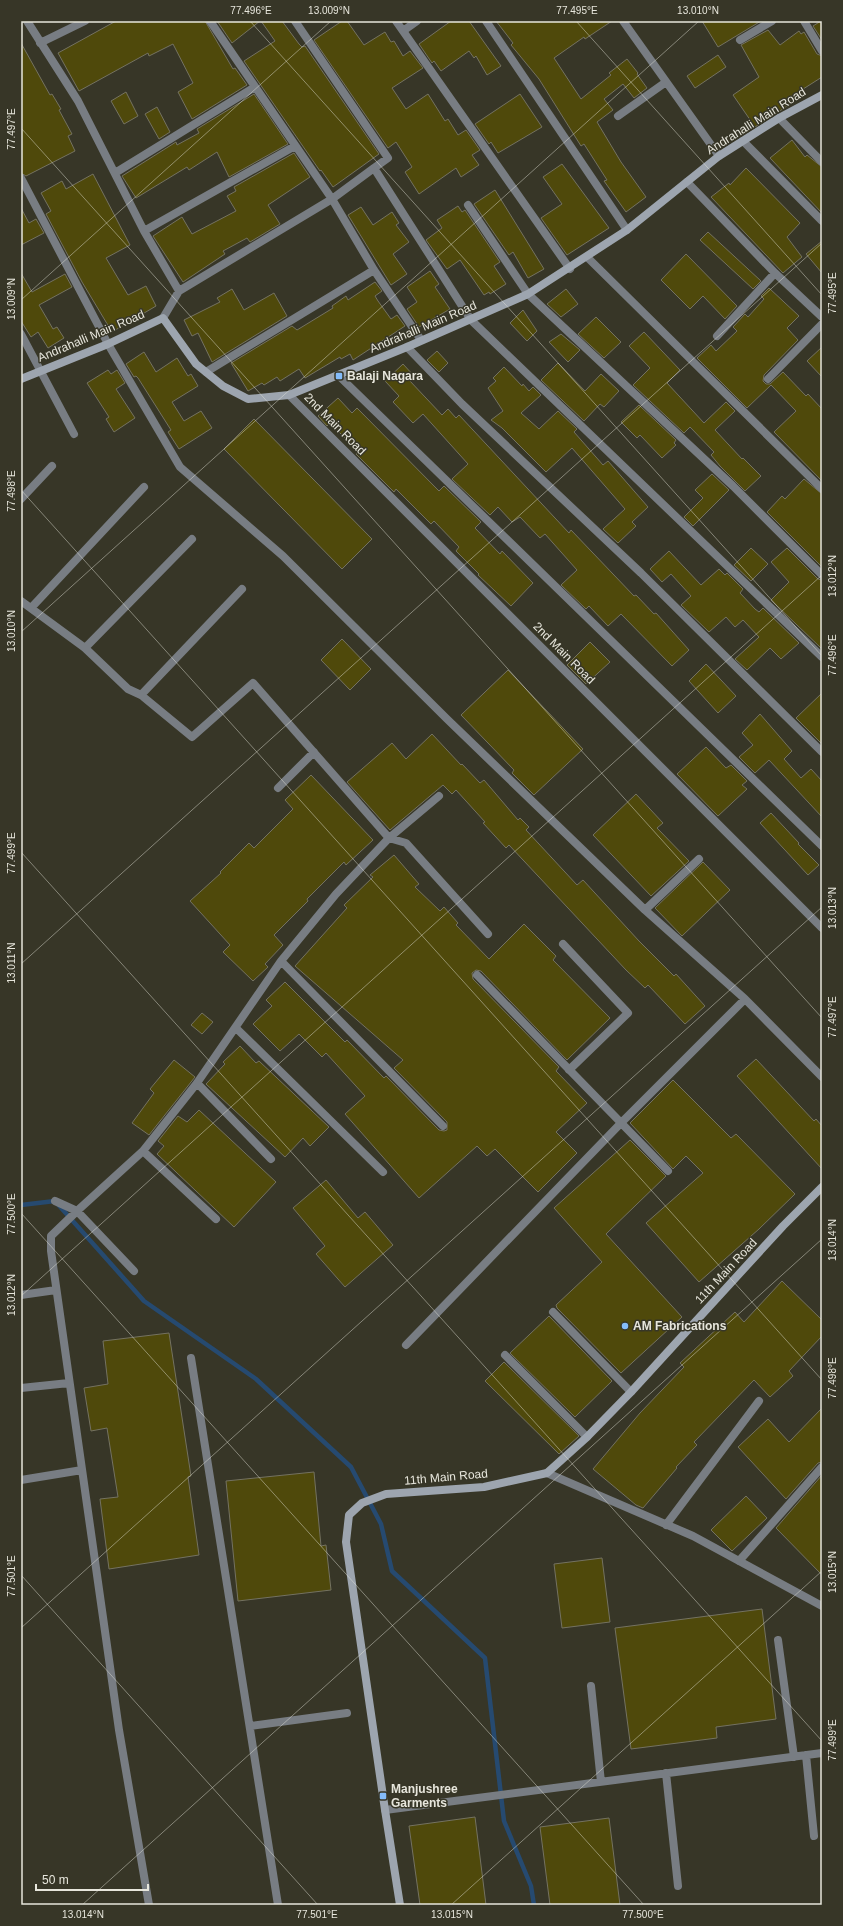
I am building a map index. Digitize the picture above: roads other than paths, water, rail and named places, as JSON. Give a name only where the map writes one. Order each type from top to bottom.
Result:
[{"type":"street","points":[[27,21],[78,101],[144,231],[179,291]]},
{"type":"street","points":[[40,43],[85,21]]},
{"type":"street","points":[[210,21],[332,199],[374,270],[421,340]]},
{"type":"street","points":[[163,318],[179,291],[332,199],[388,158],[295,21]]},
{"type":"street","points":[[396,21],[570,269]]},
{"type":"street","points":[[403,31],[417,21]]},
{"type":"street","points":[[486,21],[627,230]]},
{"type":"street","points":[[623,21],[718,156]]},
{"type":"street","points":[[740,40],[772,21]]},
{"type":"street","points":[[804,21],[822,52]]},
{"type":"street","points":[[618,116],[666,82]]},
{"type":"street","points":[[115,173],[255,87]]},
{"type":"street","name":"Andrahalli Main Road","points":[[21,379],[108,344],[163,318],[196,364],[223,386],[248,399],[289,395],[339,376],[528,294],[570,269],[627,230],[718,156],[779,118],[822,95]]},
{"type":"street","points":[[779,118],[822,162]]},
{"type":"street","points":[[743,140],[822,221]]},
{"type":"street","points":[[144,231],[295,146]]},
{"type":"street","points":[[374,168],[471,320],[822,657]]},
{"type":"street","points":[[21,178],[108,344],[180,468],[283,556],[447,719],[645,910],[745,999],[822,1077]]},
{"type":"street","points":[[687,182],[775,273],[822,317]]},
{"type":"street","points":[[468,206],[528,294],[733,486],[822,575]]},
{"type":"street","points":[[587,257],[676,343],[734,404],[822,489]]},
{"type":"street","points":[[206,372],[374,270]]},
{"type":"street","points":[[717,336],[775,273]]},
{"type":"street","points":[[768,379],[822,324]]},
{"type":"street","points":[[21,334],[74,434]]},
{"type":"street","points":[[407,347],[462,404],[641,573],[822,752]]},
{"type":"street","points":[[339,376],[822,846]]},
{"type":"street","name":"2nd Main Road","points":[[289,395],[822,928]]},
{"type":"street","points":[[21,499],[52,466]]},
{"type":"street","points":[[31,608],[144,487]]},
{"type":"street","points":[[85,648],[192,539]]},
{"type":"street","points":[[141,696],[242,589]]},
{"type":"street","points":[[21,601],[85,648],[128,689],[141,696],[192,737],[253,683],[389,838],[406,843],[488,934]]},
{"type":"street","points":[[278,788],[314,752]]},
{"type":"street","points":[[149,1905],[119,1730],[56,1290],[51,1236],[77,1210],[143,1151],[197,1083],[236,1028],[252,1001],[281,961],[336,894],[389,838],[439,796]]},
{"type":"street","points":[[645,910],[699,858]]},
{"type":"street","points":[[563,944],[628,1013],[569,1070]]},
{"type":"street","points":[[281,961],[443,1126]]},
{"type":"street","points":[[477,975],[668,1171]]},
{"type":"street","points":[[406,1345],[621,1123],[745,999]]},
{"type":"street","points":[[236,1028],[383,1172]]},
{"type":"street","points":[[197,1083],[271,1159]]},
{"type":"street","points":[[143,1151],[216,1219]]},
{"type":"street","name":"11th Main Road","points":[[400,1905],[346,1542],[348,1515],[362,1503],[386,1494],[484,1487],[547,1473],[587,1437],[631,1392],[783,1226],[822,1187]]},
{"type":"street","points":[[55,1201],[77,1210],[134,1271]]},
{"type":"street","points":[[21,1296],[56,1290]]},
{"type":"street","points":[[554,1312],[631,1392]]},
{"type":"street","points":[[505,1355],[587,1437]]},
{"type":"street","points":[[191,1358],[278,1905]]},
{"type":"street","points":[[21,1388],[70,1382]]},
{"type":"street","points":[[666,1525],[759,1401]]},
{"type":"street","points":[[739,1561],[822,1466]]},
{"type":"street","points":[[21,1480],[82,1470]]},
{"type":"street","points":[[547,1473],[693,1536],[822,1606]]},
{"type":"street","points":[[778,1640],[794,1756]]},
{"type":"street","points":[[591,1686],[601,1782]]},
{"type":"street","points":[[250,1726],[347,1714]]},
{"type":"street","points":[[385,1810],[822,1753]]},
{"type":"street","points":[[806,1755],[814,1836]]},
{"type":"street","points":[[666,1773],[678,1886]]},
{"type":"waterway","points":[[21,1205],[55,1201],[144,1301],[256,1379],[351,1467],[381,1524],[392,1571],[485,1658],[504,1821],[531,1886],[534,1905]]},
{"type":"place","name":"Balaji Nagara","points":[[339,376]]},
{"type":"place","name":"AM Fabrications","points":[[625,1326]]},
{"type":"place","name":"Manjushree Garments","points":[[383,1796]]}]
